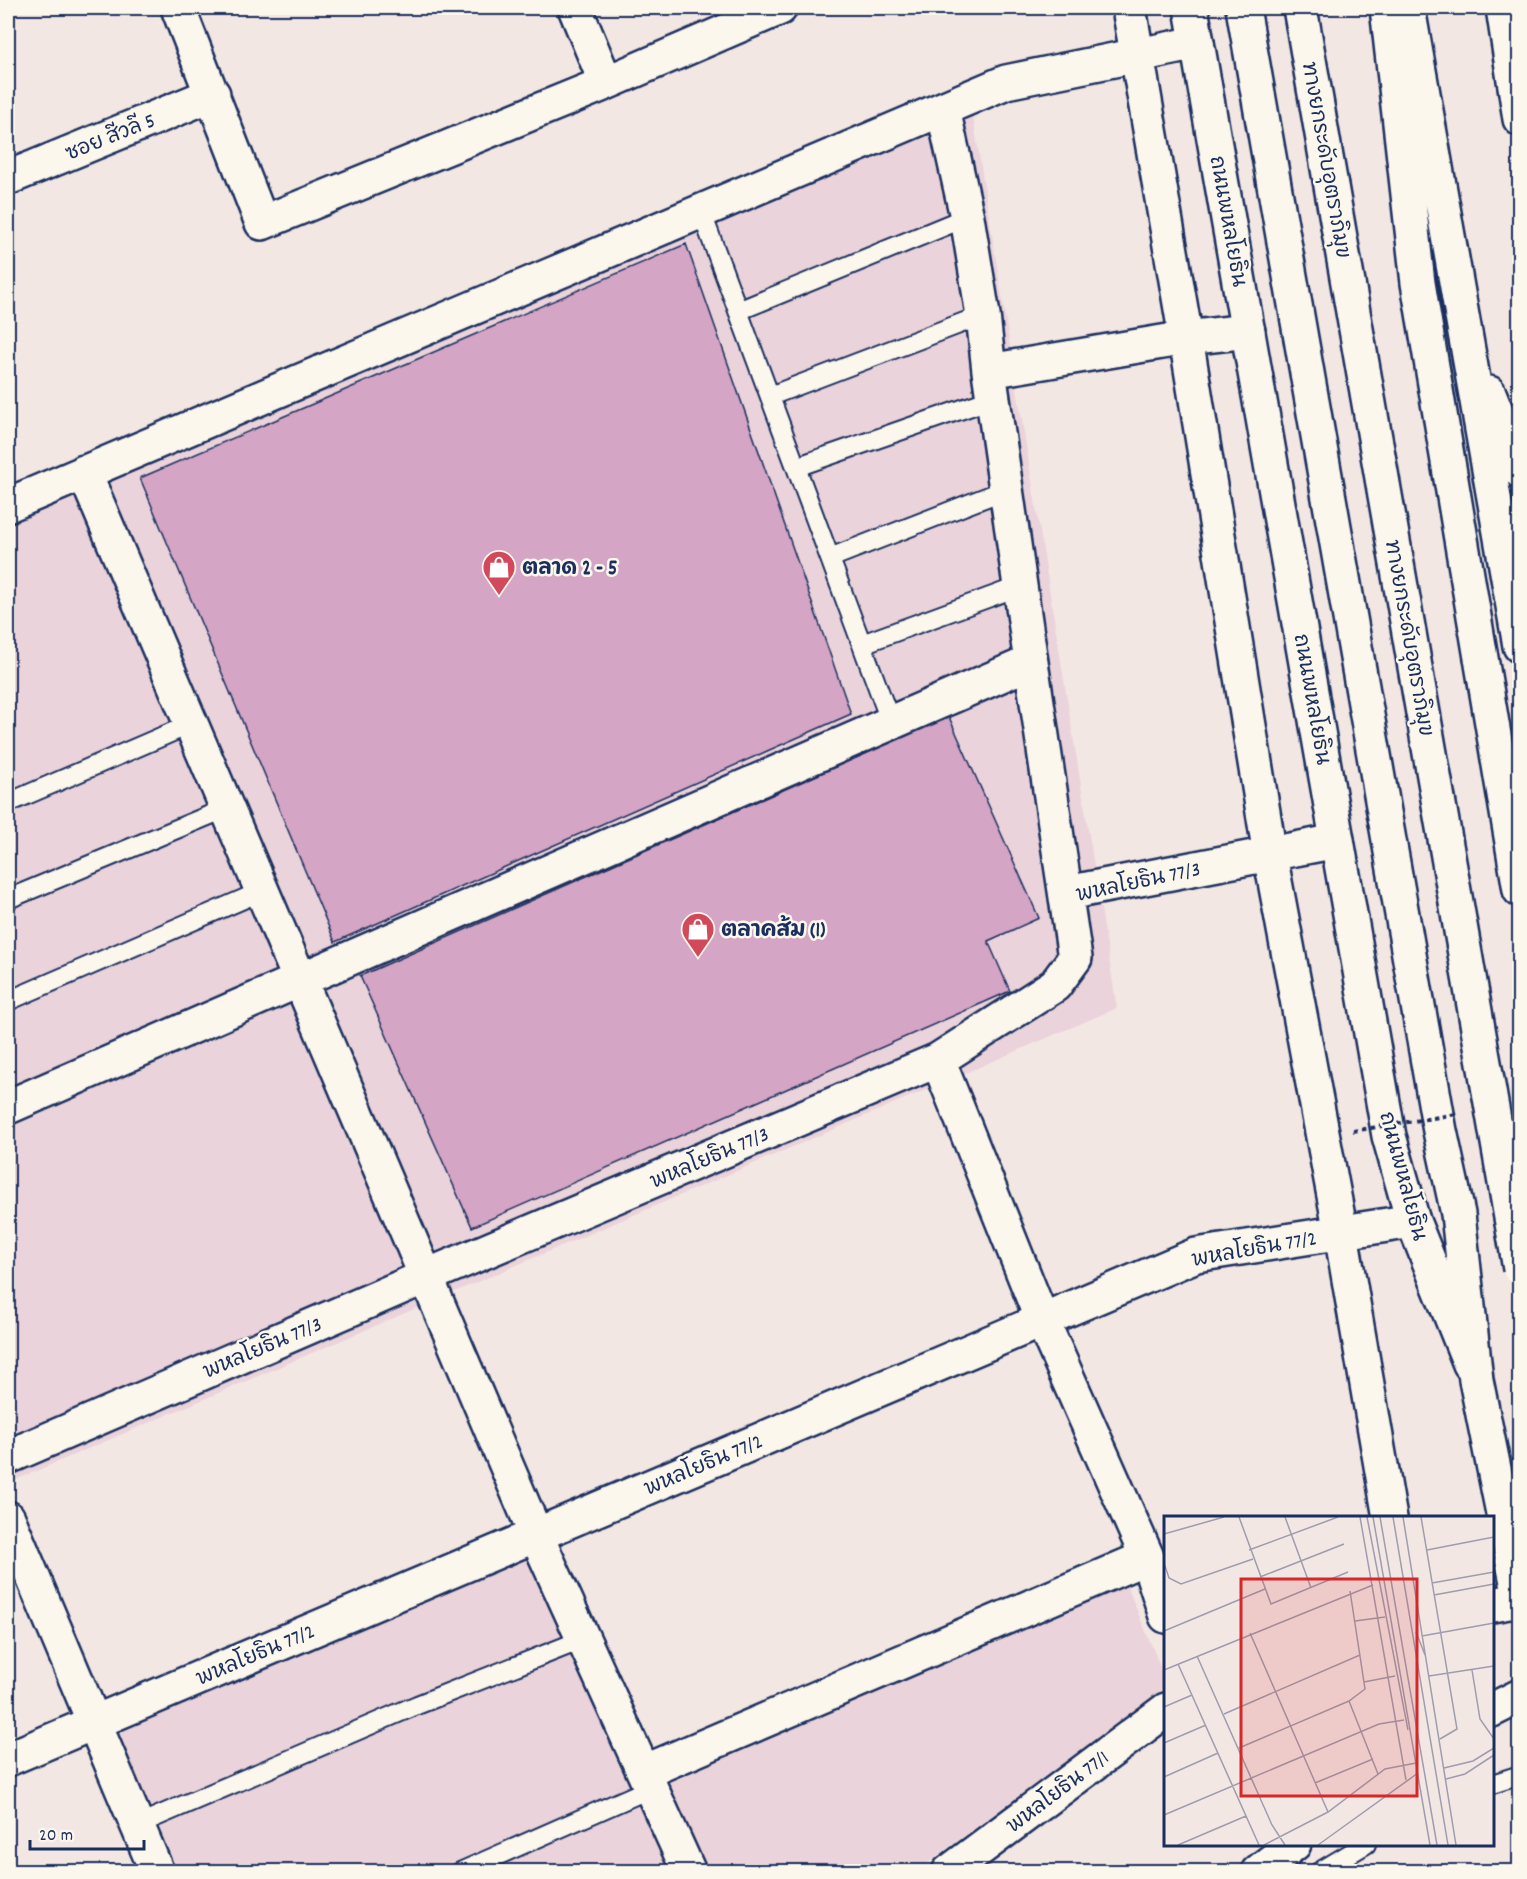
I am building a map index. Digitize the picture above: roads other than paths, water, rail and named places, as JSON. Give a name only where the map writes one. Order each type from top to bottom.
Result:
[{"type":"main road","points":[[178,8],[262,223],[606,83],[780,8]]},
{"type":"main road","points":[[576,8],[606,83]]},
{"type":"main road","points":[[1129,8],[1186,338],[1270,855],[1341,1233],[1390,1516]]},
{"type":"main road","name":"ถนนพหลโยธิน","points":[[1191,8],[1389,1136],[1413,1221],[1476,1380]]},
{"type":"main road","name":"ถนนพหลโยธิน","points":[[1243,8],[1440,1131],[1458,1214],[1476,1380],[1520,1598]]},
{"type":"main road","name":"ทางยกระดับอุตราภิมุข","points":[[1300,8],[1520,1269]]},
{"type":"main road","points":[[1387,8],[1418,283],[1520,890]]},
{"type":"main road","points":[[1408,8],[1520,646]]},
{"type":"main road","points":[[1503,8],[1519,110]]},
{"type":"main road","points":[[8,505],[1006,82],[1197,43]]},
{"type":"main road","name":"ซอย สีวลี 5","points":[[8,178],[213,94]]},
{"type":"main road","points":[[943,109],[967,217],[983,315],[1020,586],[1066,892]]},
{"type":"main road","points":[[1463,328],[1520,471]]},
{"type":"main road","points":[[992,384],[1186,338],[1248,331]]},
{"type":"main road","points":[[84,472],[536,1534],[647,1780],[683,1870]]},
{"type":"main road","points":[[8,1107],[1031,662]]},
{"type":"main road","name":"พหลโยธิน 77/3","points":[[8,1457],[427,1276],[938,1060],[1055,985],[1075,958],[1066,892],[1337,841]]},
{"type":"main road","points":[[938,1060],[1042,1320],[1147,1557],[1164,1610]]},
{"type":"main road","name":"พหลโยธิน 77/2","points":[[8,1759],[1196,1255],[1413,1221]]},
{"type":"main road","points":[[8,1518],[157,1872]]},
{"type":"main road","points":[[647,1780],[1147,1557]]},
{"type":"main road","points":[[1494,1604],[1520,1598]]},
{"type":"main road","points":[[1494,1709],[1520,1696]]},
{"type":"main road","name":"พหลโยธิน 77/1","points":[[949,1872],[1164,1711]]},
{"type":"main road","points":[[1258,1872],[1293,1846]]},
{"type":"lane","points":[[701,211],[891,723]]},
{"type":"lane","points":[[738,310],[967,217]]},
{"type":"lane","points":[[770,396],[983,315]]},
{"type":"lane","points":[[796,467],[992,384]]},
{"type":"lane","points":[[830,558],[1007,489]]},
{"type":"lane","points":[[862,644],[1020,586]]},
{"type":"lane","points":[[8,803],[191,724]]},
{"type":"lane","points":[[8,899],[227,808]]},
{"type":"lane","points":[[8,1001],[262,891]]},
{"type":"lane","points":[[137,1825],[417,1704],[584,1640]]},
{"type":"lane","points":[[1494,1783],[1520,1775]]},
{"type":"lane","points":[[460,1872],[647,1780]]},
{"type":"lane","points":[[1319,1872],[1364,1846]]},
{"type":"place","name":"ตลาด 2 - 5","points":[[499,596]]},
{"type":"place","name":"ตลาคส้ม (1)","points":[[698,958]]}]
